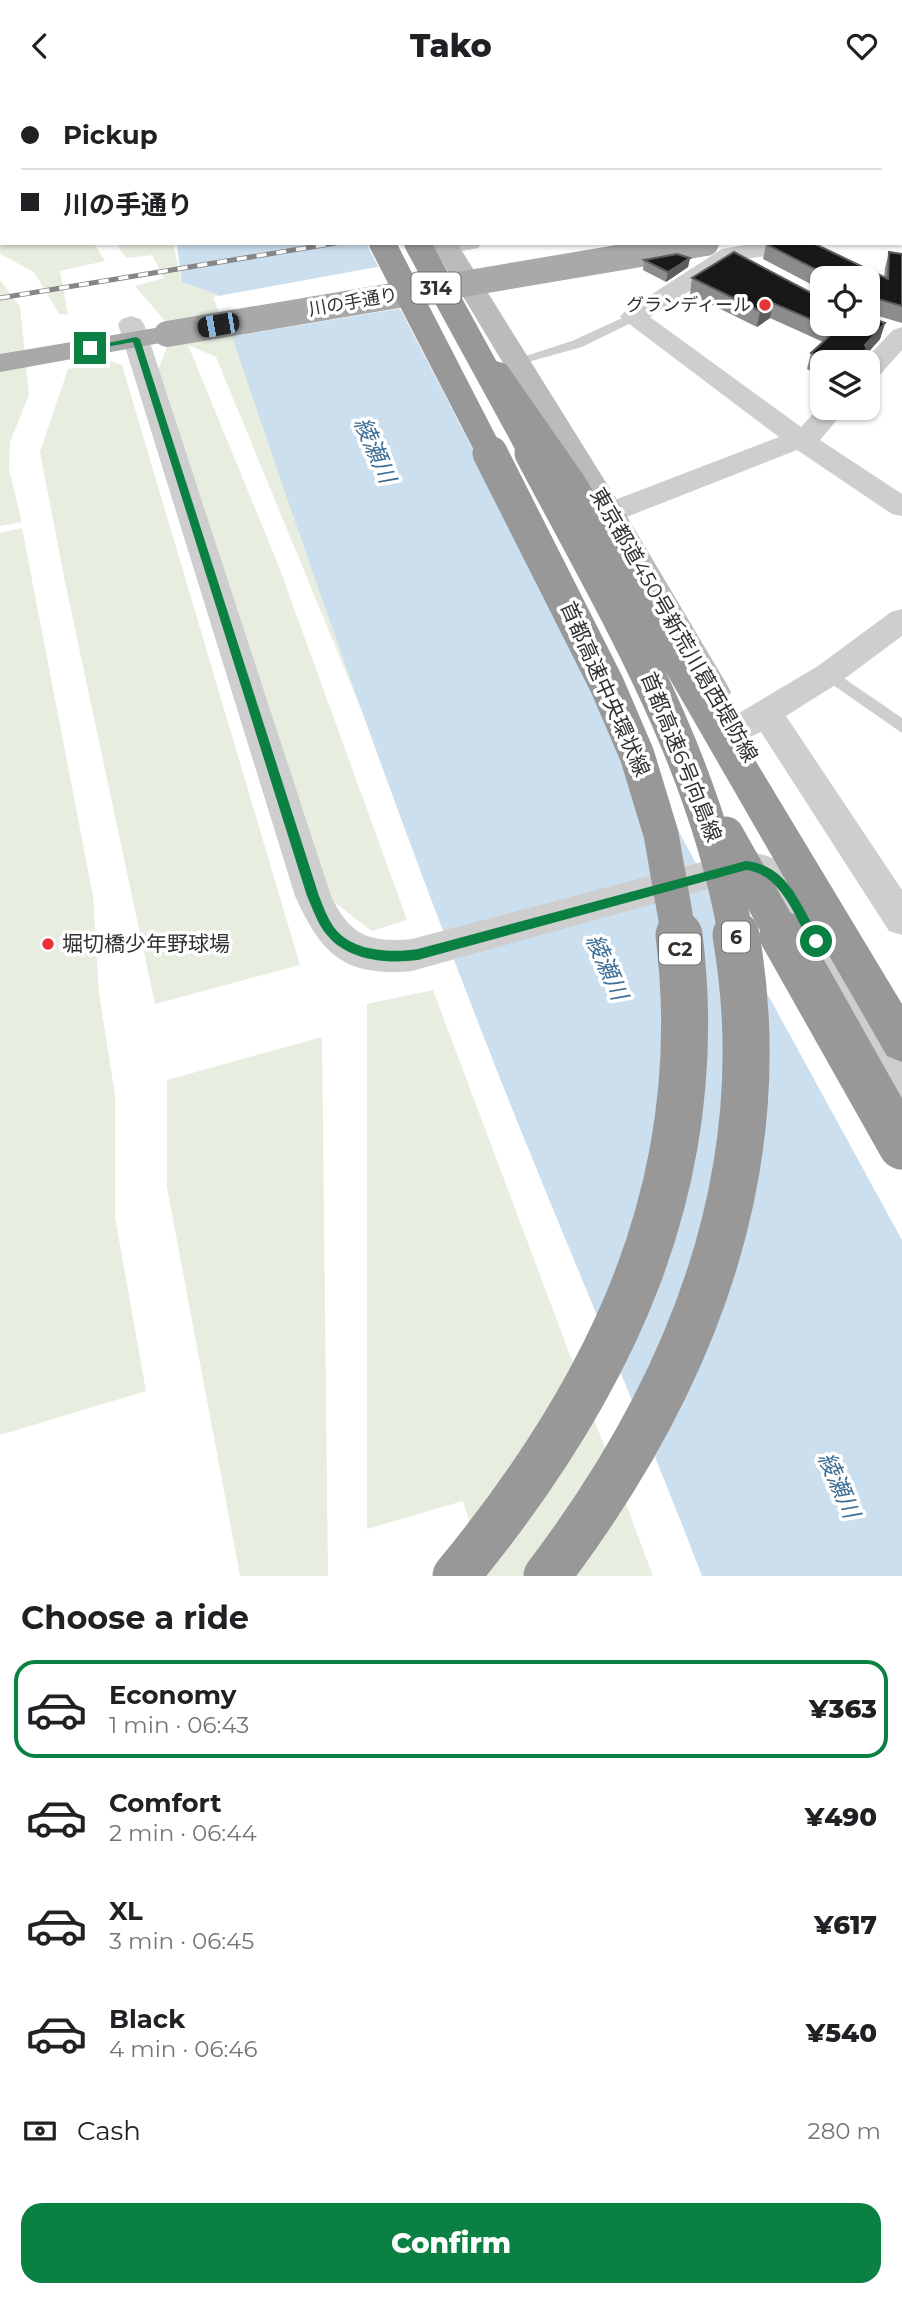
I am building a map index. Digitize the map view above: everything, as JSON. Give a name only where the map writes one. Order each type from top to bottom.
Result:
[{"type":"highway","name":"首都高速中央環状線","points":[[384,245],[568,477],[902,1043]]},
{"type":"highway","name":"首都高速中央環状線","points":[[444,245],[440,316],[607,685],[651,795],[667,855],[678,919],[685,1035],[683,1092],[675,1146],[661,1209],[625,1307],[576,1409],[486,1542],[456,1576]]},
{"type":"highway","name":"首都高速中央環状線","points":[[440,316],[639,679],[902,1146]]},
{"type":"highway","name":"首都高速6号向島線","points":[[440,316],[643,662],[703,803],[720,856],[742,976],[745,1102],[733,1182],[707,1282],[664,1394],[633,1453],[578,1538],[547,1576]]},
{"type":"main road","name":"東京都道450号新荒川葛西堤防線","points":[[445,245],[609,513],[902,1008]]},
{"type":"main road","name":"川の手通り","points":[[0,363],[136,331],[593,245]]},
{"type":"main road","name":"川の手通り","points":[[0,346],[136,331],[720,247]]},
{"type":"street","points":[[764,245],[720,247],[633,317],[800,439],[902,507]]},
{"type":"street","points":[[720,247],[766,273]]},
{"type":"street","points":[[136,331],[317,906],[339,941],[348,947],[376,955],[397,957],[434,951],[736,867],[762,867],[786,887],[902,1095]]},
{"type":"street","points":[[880,354],[894,332]]},
{"type":"street","points":[[609,513],[808,436],[823,420]]},
{"type":"street","points":[[736,731],[829,674],[902,620]]},
{"type":"street","points":[[766,713],[902,920]]},
{"type":"lane","points":[[517,361],[577,344],[633,317]]},
{"type":"lane","points":[[829,674],[902,727]]},
{"type":"shaded area","points":[[0,245],[95,245],[105,261],[60,271],[68,315],[59,314],[34,272],[0,254]]},
{"type":"shaded area","points":[[116,245],[173,245],[182,282],[218,295],[368,726],[216,357],[188,345],[278,564],[407,920],[372,931],[322,893],[151,374],[159,368],[173,330],[135,286],[164,278],[152,255],[126,258]]},
{"type":"shaded area","points":[[0,280],[20,307],[29,395],[10,442],[9,469],[22,522],[0,526]]},
{"type":"shaded area","points":[[111,361],[122,365],[300,965],[155,1004],[40,452],[68,369]]},
{"type":"shaded area","name":"堀切橋少年野球場","points":[[22,528],[93,896],[99,993],[115,1095],[115,1217],[146,1391],[0,1435],[0,533]]},
{"type":"shaded area","points":[[433,990],[653,1576],[486,1576],[463,1501],[367,1529],[367,1004]]},
{"type":"shaded area","points":[[322,1037],[328,1576],[240,1576],[167,1187],[167,1080]]},
{"type":"water","name":"綾瀬川","points":[[367,245],[534,567],[902,1240],[902,1576],[702,1576],[449,948],[347,669],[218,295],[182,282],[177,247]]},
{"type":"pier","points":[[382,266],[403,308],[229,337],[213,297]]},
{"type":"building","points":[[768,245],[817,245],[861,266],[810,266]]},
{"type":"building","points":[[734,252],[810,292],[810,319],[773,303],[760,311],[692,278]]},
{"type":"building","points":[[889,252],[902,254],[902,306],[880,300],[880,275],[888,279]]},
{"type":"building","points":[[677,254],[690,258],[668,272],[644,260]]},
{"type":"building","points":[[829,336],[873,336],[865,345],[867,349],[814,350]]},
{"type":"railway","points":[[0,298],[324,245]]},
{"type":"place","name":"グランディール","points":[[765,305]]},
{"type":"place","name":"堀切橋少年野球場","points":[[48,944]]},
{"type":"route","points":[[90,348],[136,339],[313,896],[329,929],[339,941],[348,947],[376,955],[418,955],[746,866],[762,867],[778,878],[786,887],[816,941]]}]
